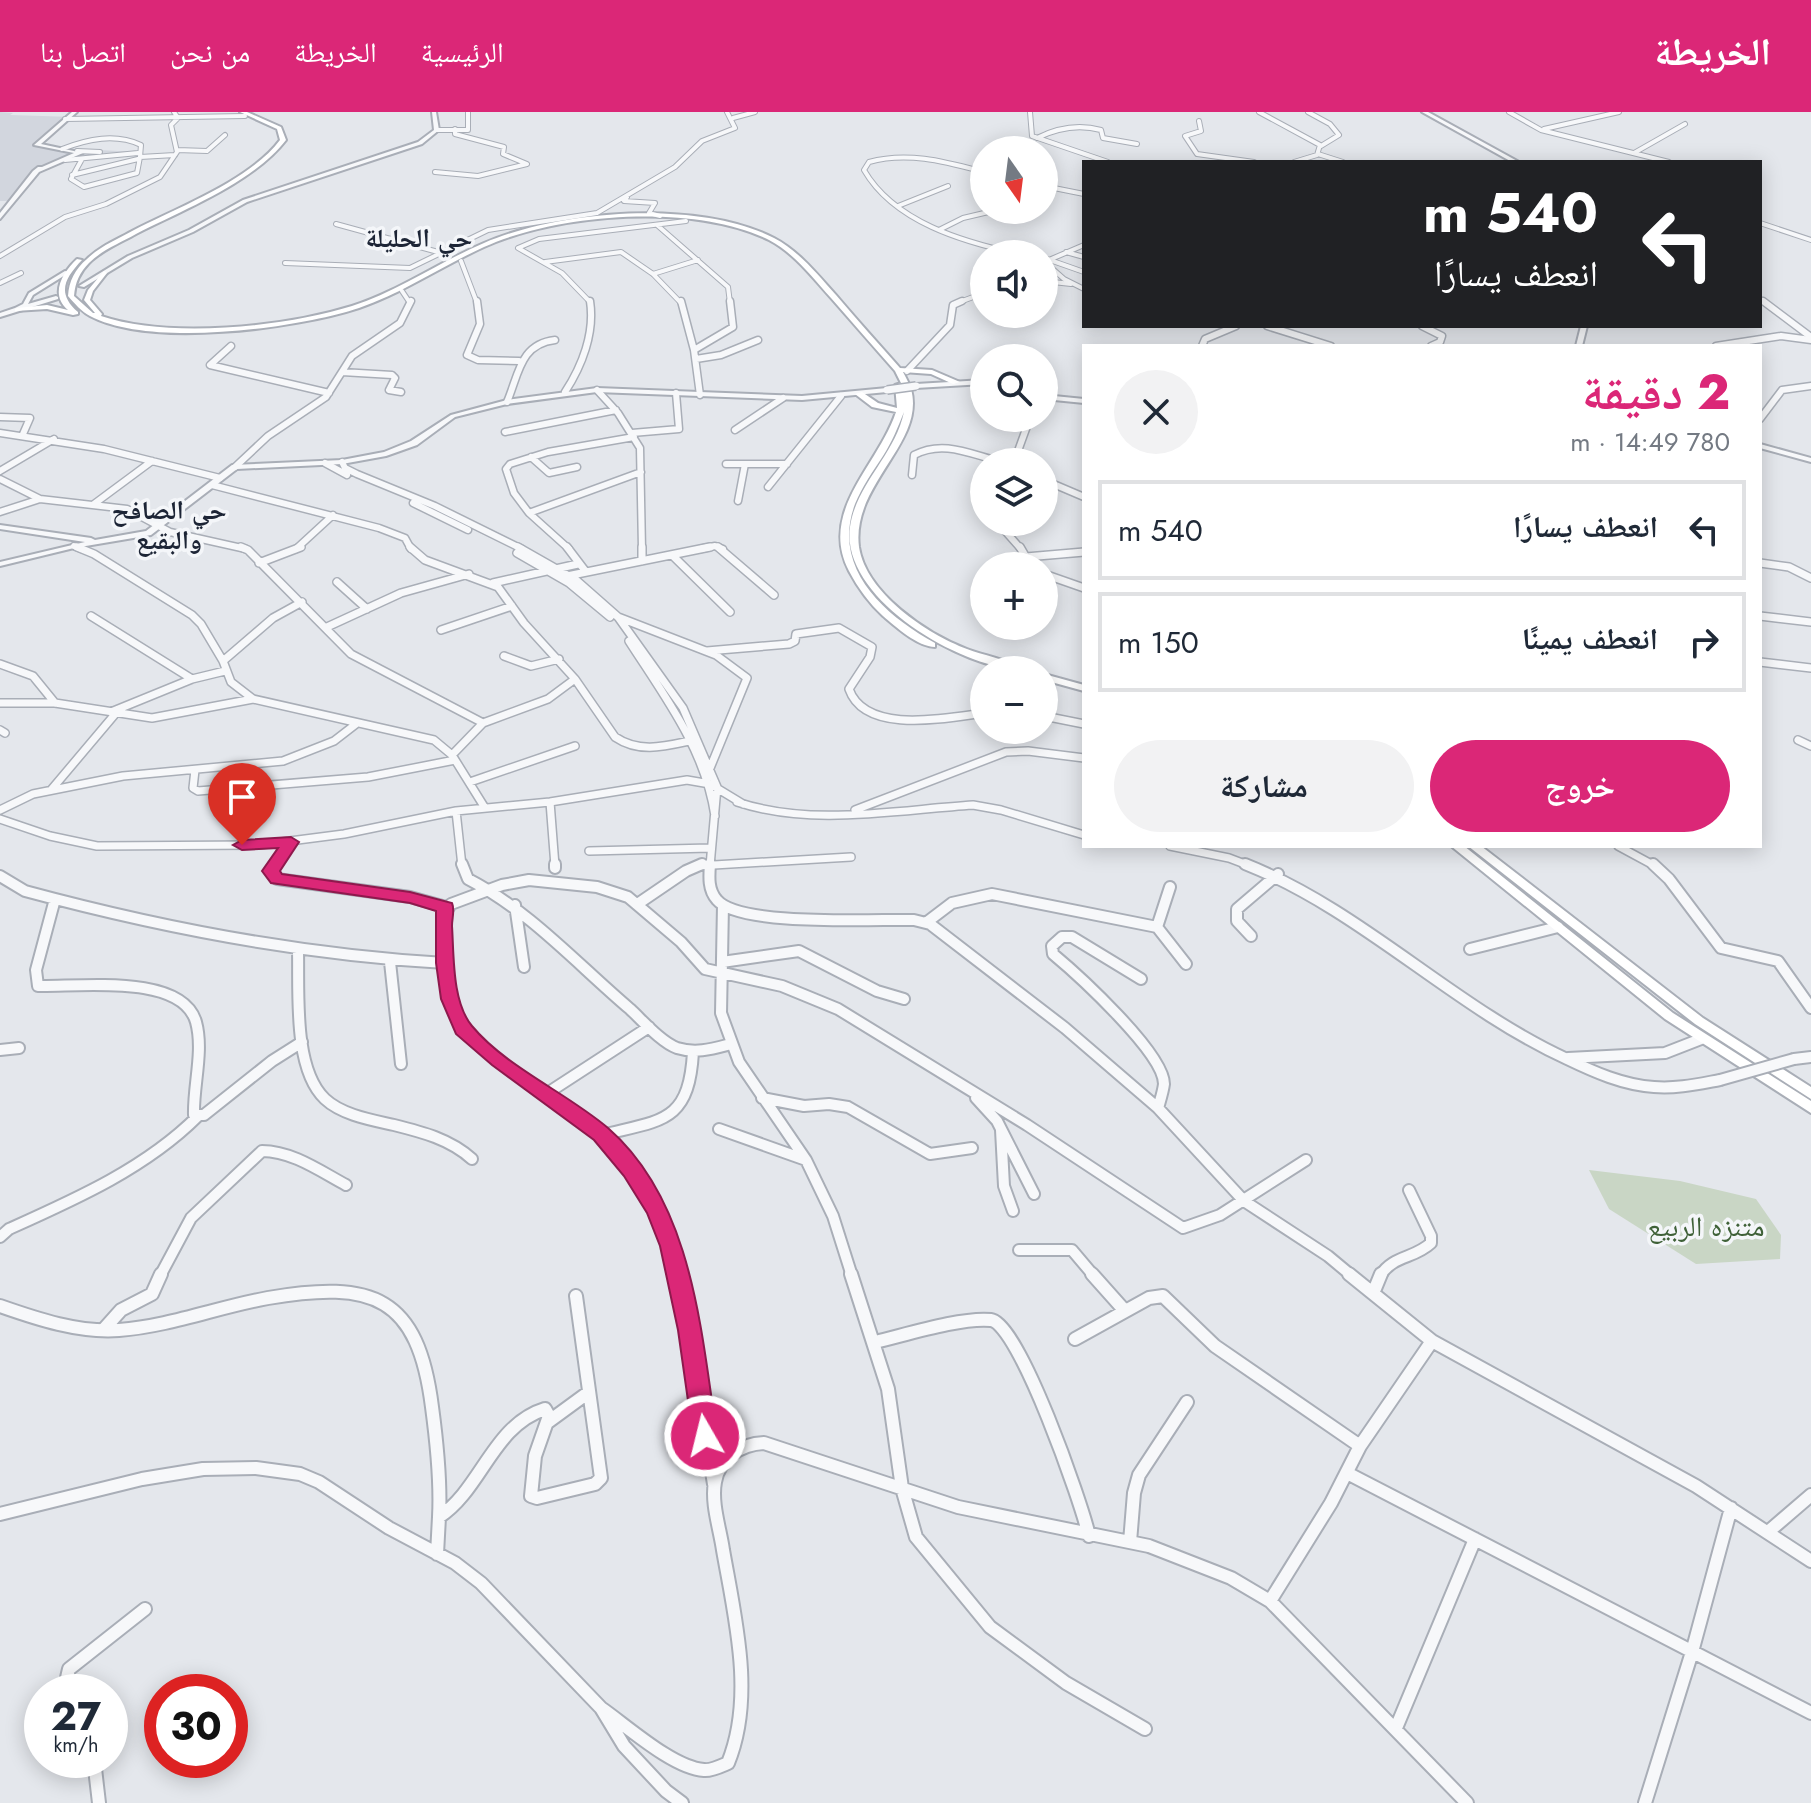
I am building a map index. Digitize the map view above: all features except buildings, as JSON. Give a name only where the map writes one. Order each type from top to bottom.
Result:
[{"type":"main road","points":[[81,317],[65,304],[61,286],[67,272],[98,246],[268,159],[282,144],[283,136],[274,124],[230,112]]},
{"type":"main road","points":[[192,199],[106,247],[80,269],[72,284],[73,300],[85,312],[111,323],[166,331],[255,327],[302,320],[358,306],[486,244],[526,229],[594,220],[667,217],[727,223],[786,246],[903,373],[909,388],[910,413],[858,508],[854,524],[858,559],[874,587],[925,632],[978,656]]},
{"type":"main road","points":[[17,310],[32,306],[56,308],[112,329],[154,335],[336,318],[402,291],[501,242],[549,229],[631,220],[686,221],[732,228],[779,246],[898,384],[901,406],[847,512],[844,535],[848,564],[869,597],[905,629],[940,649],[970,661]]},
{"type":"main road","points":[[104,273],[90,291],[87,302],[111,323]]},
{"type":"main road","points":[[903,373],[938,374],[956,382]]},
{"type":"main road","points":[[859,394],[871,403],[885,407],[901,406]]},
{"type":"main road","points":[[1058,681],[1082,687]]},
{"type":"main road","points":[[1058,688],[1082,694]]},
{"type":"main road","points":[[1459,848],[1701,1039],[1811,1108]]},
{"type":"main road","points":[[1477,848],[1690,1014],[1811,1094]]},
{"type":"street","points":[[75,112],[37,145],[139,155]]},
{"type":"street","points":[[174,112],[178,118]]},
{"type":"street","points":[[434,112],[437,130]]},
{"type":"street","points":[[82,286],[143,250],[185,234],[245,201],[414,145],[437,130],[468,130],[468,112]]},
{"type":"street","points":[[285,263],[410,268],[488,230],[526,229],[589,215],[628,196],[681,163],[702,141],[735,128],[733,118],[727,112]]},
{"type":"street","points":[[733,118],[755,112]]},
{"type":"street","points":[[1030,112],[1032,136]]},
{"type":"street","points":[[1259,112],[1321,146]]},
{"type":"street","points":[[1308,112],[1328,123],[1339,135],[1321,146],[1318,154]]},
{"type":"street","points":[[1424,112],[1512,160]]},
{"type":"street","points":[[1509,112],[1519,120],[1544,129],[1595,145],[1661,160]]},
{"type":"street","points":[[1544,129],[1619,112]]},
{"type":"street","points":[[65,119],[244,114]]},
{"type":"street","points":[[0,256],[65,217],[106,204],[160,177],[176,153],[171,125],[178,118]]},
{"type":"street","points":[[1199,121],[1201,131],[1185,136],[1193,144],[1196,154],[1240,160]]},
{"type":"street","points":[[1634,153],[1685,124]]},
{"type":"street","points":[[1043,136],[1066,128],[1094,128],[1101,130],[1101,137],[1105,139],[1137,144]]},
{"type":"street","points":[[435,172],[474,176],[528,164],[503,154],[504,147],[455,134],[455,129]]},
{"type":"street","points":[[65,160],[207,151],[225,135]]},
{"type":"street","points":[[65,149],[82,141],[101,139],[141,145],[137,173],[91,186],[80,186],[71,179],[82,159]]},
{"type":"street","points":[[1058,145],[1102,160]]},
{"type":"street","points":[[0,217],[35,172],[71,156],[72,153],[65,149]]},
{"type":"street","points":[[35,172],[78,155],[77,151]]},
{"type":"street","points":[[1300,160],[1318,154],[1337,160]]},
{"type":"street","points":[[72,175],[139,155]]},
{"type":"street","points":[[970,169],[897,156],[883,157],[867,164],[864,170],[868,182],[898,206],[939,230],[970,241]]},
{"type":"street","points":[[898,206],[948,186]]},
{"type":"street","points":[[1058,189],[1082,194]]},
{"type":"street","points":[[628,196],[624,201],[655,203],[649,213],[667,217]]},
{"type":"street","points":[[0,202],[12,202]]},
{"type":"street","points":[[939,230],[970,216]]},
{"type":"street","points":[[565,392],[580,369],[589,333],[591,302],[565,275],[518,248],[548,238],[686,221]]},
{"type":"street","points":[[336,224],[438,252]]},
{"type":"street","points":[[1762,224],[1811,240]]},
{"type":"street","points":[[657,225],[728,286],[734,319],[732,328],[694,350]]},
{"type":"street","points":[[1058,256],[1082,246]]},
{"type":"street","points":[[545,262],[621,252],[653,274],[680,299],[696,359],[700,395]]},
{"type":"street","points":[[1066,252],[1082,256]]},
{"type":"street","points":[[653,274],[698,260]]},
{"type":"street","points":[[461,261],[473,288],[480,320],[479,330],[467,355],[478,360],[519,361]]},
{"type":"street","points":[[1058,263],[1082,271]]},
{"type":"street","points":[[56,298],[32,306],[28,296],[67,272]]},
{"type":"street","points":[[0,283],[21,273]]},
{"type":"street","points":[[1058,274],[1071,284]]},
{"type":"street","points":[[1058,283],[1082,288]]},
{"type":"street","points":[[46,287],[61,286]]},
{"type":"street","points":[[0,564],[137,536],[161,527],[268,436],[329,393],[352,356],[405,318],[411,301],[402,291]]},
{"type":"street","points":[[903,373],[950,325],[953,305],[970,298]]},
{"type":"street","points":[[1762,301],[1811,338]]},
{"type":"street","points":[[0,315],[17,310]]},
{"type":"street","points":[[1203,344],[1205,339],[1231,328]]},
{"type":"street","points":[[1272,328],[1323,344]]},
{"type":"street","points":[[1426,328],[1442,336],[1436,344]]},
{"type":"street","points":[[1729,344],[1781,336],[1811,338]]},
{"type":"street","points":[[1294,344],[1302,339]]},
{"type":"street","points":[[507,402],[519,361],[540,342],[555,340]]},
{"type":"street","points":[[696,359],[721,355],[758,340]]},
{"type":"street","points":[[231,346],[210,365],[329,393]]},
{"type":"street","points":[[342,372],[392,375],[395,378],[389,390],[401,392]]},
{"type":"street","points":[[235,467],[342,462],[397,451],[459,414],[565,392],[597,390],[783,398],[841,396],[970,382]]},
{"type":"street","points":[[1762,416],[1782,390],[1811,386]]},
{"type":"street","points":[[597,390],[616,410],[640,448],[642,561]]},
{"type":"street","points":[[586,572],[571,551],[516,500],[506,469],[513,462],[531,457],[633,435],[679,429],[676,393]]},
{"type":"street","points":[[768,487],[841,396]]},
{"type":"street","points":[[735,430],[783,398]]},
{"type":"street","points":[[1058,398],[1082,401]]},
{"type":"street","points":[[505,432],[616,410]]},
{"type":"street","points":[[0,417],[30,418],[23,434]]},
{"type":"street","points":[[0,433],[54,439],[220,478]]},
{"type":"street","points":[[0,471],[54,439]]},
{"type":"street","points":[[912,475],[914,455],[930,447],[970,453]]},
{"type":"street","points":[[1762,447],[1811,460]]},
{"type":"street","points":[[531,457],[549,473],[577,467]]},
{"type":"street","points":[[94,504],[152,461]]},
{"type":"street","points":[[342,462],[345,468],[357,474],[435,506],[558,569],[618,617],[669,686],[712,783],[716,819],[709,862],[711,889],[723,905],[720,1004],[731,1044],[762,1098],[806,1160],[833,1216],[875,1342],[893,1410],[902,1488],[920,1543],[990,1627],[1066,1683],[1145,1729]]},
{"type":"street","points":[[325,463],[565,577],[719,546],[774,595]]},
{"type":"street","points":[[726,464],[787,464]]},
{"type":"street","points":[[738,501],[745,464]]},
{"type":"street","points":[[529,513],[641,472]]},
{"type":"street","points":[[0,479],[40,499],[127,509],[170,532],[248,550],[344,647],[364,663],[483,723]]},
{"type":"street","points":[[212,485],[333,515],[401,536],[421,558],[493,583],[592,700],[615,737],[624,744],[647,748],[694,740]]},
{"type":"street","points":[[1058,486],[1082,496]]},
{"type":"street","points":[[0,512],[40,499]]},
{"type":"street","points":[[259,563],[301,547],[333,515]]},
{"type":"street","points":[[0,527],[103,542]]},
{"type":"street","points":[[61,535],[69,548],[94,554],[192,615],[201,624],[223,661],[231,682],[253,699],[434,740],[453,758],[485,808]]},
{"type":"street","points":[[1009,536],[1022,552]]},
{"type":"street","points":[[1058,554],[1082,552]]},
{"type":"street","points":[[672,555],[730,612]]},
{"type":"street","points":[[1762,563],[1789,567],[1811,578]]},
{"type":"street","points":[[493,583],[578,564]]},
{"type":"street","points":[[327,627],[407,590],[469,574]]},
{"type":"street","points":[[1058,579],[1082,587]]},
{"type":"street","points":[[337,582],[367,609]]},
{"type":"street","points":[[595,599],[666,693],[694,740]]},
{"type":"street","points":[[223,661],[273,618],[302,602]]},
{"type":"street","points":[[441,630],[512,606]]},
{"type":"street","points":[[91,616],[192,679]]},
{"type":"street","points":[[1762,616],[1811,622]]},
{"type":"street","points":[[618,617],[707,651],[732,665],[748,682],[731,715],[712,783]]},
{"type":"street","points":[[707,651],[789,644],[795,641],[796,634],[839,628],[872,647],[870,657],[852,682],[849,694],[860,710],[901,719],[970,714]]},
{"type":"street","points":[[504,656],[534,669],[544,668],[559,659]]},
{"type":"street","points":[[1762,662],[1811,668]]},
{"type":"street","points":[[0,664],[29,672],[46,685],[55,703]]},
{"type":"street","points":[[51,790],[113,712],[192,679],[225,671]]},
{"type":"street","points":[[195,770],[193,788],[198,791],[368,777],[453,758],[483,723],[548,699],[575,679]]},
{"type":"street","points":[[0,703],[55,703],[152,718],[253,699]]},
{"type":"street","points":[[1058,719],[1082,724]]},
{"type":"street","points":[[0,810],[13,802],[51,790],[140,773],[258,764],[302,755],[335,742],[356,724]]},
{"type":"street","points":[[1798,740],[1811,746]]},
{"type":"street","points":[[470,782],[575,746]]},
{"type":"street","points":[[844,814],[998,754],[1028,751],[1082,758]]},
{"type":"street","points":[[0,819],[50,836],[97,846],[291,842],[456,811],[550,802],[669,783],[712,783],[743,804],[787,815],[973,805],[1001,810],[1082,834]]},
{"type":"street","points":[[550,802],[555,868]]},
{"type":"street","points":[[456,811],[464,876],[515,905],[674,1047],[693,1052],[731,1044]]},
{"type":"street","points":[[291,842],[271,871],[277,879],[410,897],[446,907],[489,889],[520,881],[564,882],[609,890],[639,903],[687,948],[700,965],[722,968],[824,1002],[1027,1125],[1178,1226],[1198,1225],[1244,1201],[1306,1160]]},
{"type":"street","points":[[589,851],[710,848]]},
{"type":"street","points":[[1186,848],[1217,852],[1278,874],[1366,929],[1499,1025],[1560,1058],[1644,1087],[1674,1087],[1720,1080],[1811,1057]]},
{"type":"street","points":[[1622,848],[1652,863],[1669,879],[1721,948],[1747,956],[1768,957],[1782,964],[1811,1008]]},
{"type":"street","points":[[639,903],[686,871],[709,862],[774,863],[851,857]]},
{"type":"street","points":[[1251,936],[1237,921],[1237,909],[1278,874]]},
{"type":"street","points":[[0,876],[25,891],[55,899],[298,951],[390,962],[445,963]]},
{"type":"street","points":[[1157,927],[1170,887]]},
{"type":"street","points":[[927,922],[948,905],[988,894],[1157,927],[1186,964]]},
{"type":"street","points":[[55,899],[36,970],[38,986],[154,988],[184,1000],[198,1030],[194,1110],[194,1115],[198,1116]]},
{"type":"street","points":[[515,905],[524,967]]},
{"type":"street","points":[[723,905],[767,916],[927,922],[1065,1028],[1158,1108],[1244,1201],[1309,1243],[1374,1291],[1432,1341],[1731,1508],[1811,1561]]},
{"type":"street","points":[[0,1514],[183,1472],[256,1468],[300,1474],[319,1482],[481,1583],[601,1708],[660,1748],[700,1770],[710,1772],[722,1768],[734,1753],[739,1724],[740,1647],[716,1513],[690,1330],[670,1246],[646,1191],[602,1135],[462,1029],[451,999],[445,963],[443,917],[446,907]]},
{"type":"street","points":[[1470,949],[1558,927]]},
{"type":"street","points":[[1141,979],[1074,937],[1062,937],[1052,946],[1053,954],[1093,987],[1156,1062],[1164,1082],[1158,1108]]},
{"type":"street","points":[[298,951],[302,1042],[318,1090],[330,1103],[429,1135],[453,1145],[472,1159]]},
{"type":"street","points":[[722,968],[799,951],[877,991],[904,999]]},
{"type":"street","points":[[390,962],[401,1064]]},
{"type":"street","points":[[546,1094],[649,1027]]},
{"type":"street","points":[[1560,1058],[1665,1053],[1701,1039]]},
{"type":"street","points":[[0,1237],[9,1229],[136,1162],[180,1134],[198,1116],[302,1042]]},
{"type":"street","points":[[0,1050],[19,1048]]},
{"type":"street","points":[[602,1135],[665,1117],[680,1108],[692,1087],[693,1052]]},
{"type":"street","points":[[967,1090],[992,1115],[1034,1194]]},
{"type":"street","points":[[762,1098],[804,1106],[829,1104],[848,1107],[930,1154],[972,1148]]},
{"type":"street","points":[[719,1129],[806,1160]]},
{"type":"street","points":[[1001,1130],[1004,1186],[1013,1211]]},
{"type":"street","points":[[104,1329],[121,1310],[152,1294],[174,1245],[191,1218],[262,1151],[275,1151],[295,1158],[346,1185]]},
{"type":"street","points":[[1374,1291],[1379,1273],[1389,1261],[1423,1251],[1431,1243],[1431,1236],[1409,1190]]},
{"type":"street","points":[[1019,1250],[1072,1250],[1125,1311]]},
{"type":"street","points":[[0,1306],[67,1326],[118,1330],[314,1292],[341,1290],[369,1296],[390,1307],[403,1316],[415,1335],[428,1371],[442,1477],[437,1554]]},
{"type":"street","points":[[576,1296],[602,1472],[598,1482],[537,1498],[531,1496],[535,1456],[548,1422],[589,1392]]},
{"type":"street","points":[[1075,1339],[1154,1296],[1167,1298],[1190,1325],[1215,1346],[1360,1446]]},
{"type":"street","points":[[875,1342],[967,1322],[993,1320],[1001,1325],[1014,1344],[1070,1470],[1089,1536]]},
{"type":"street","points":[[1270,1601],[1360,1446],[1432,1341]]},
{"type":"street","points":[[1130,1542],[1134,1493],[1139,1475],[1187,1402]]},
{"type":"street","points":[[439,1517],[456,1505],[527,1415],[545,1409],[548,1422]]},
{"type":"street","points":[[714,1484],[731,1454],[743,1445],[764,1443],[958,1507],[1130,1542],[1210,1569],[1242,1583],[1270,1601],[1467,1803]]},
{"type":"street","points":[[1347,1473],[1811,1713]]},
{"type":"street","points":[[1768,1532],[1811,1495]]},
{"type":"street","points":[[1645,1803],[1692,1652],[1731,1508]]},
{"type":"street","points":[[1396,1728],[1475,1539]]},
{"type":"street","points":[[68,1674],[69,1669],[145,1609]]},
{"type":"street","points":[[601,1708],[624,1746],[666,1791],[682,1803]]},
{"type":"street","points":[[96,1778],[99,1803]]},
{"type":"shaded area","points":[[0,112],[74,117],[47,136],[42,147],[137,152],[54,164],[35,177],[14,201],[0,201]]},
{"type":"green space","name":"متنزه الربيع","points":[[1589,1170],[1680,1181],[1756,1199],[1781,1235],[1780,1259],[1696,1264],[1609,1209]]},
{"type":"district","name":"حي الحليلة","points":[[419,238]]},
{"type":"district","name":"حي الصافح والبقيع","points":[[169,525]]},
{"type":"route","points":[[242,845],[291,842],[271,871],[277,879],[410,897],[446,907],[443,917],[445,963],[451,999],[462,1029],[602,1135],[631,1170],[657,1210],[670,1246],[690,1330],[705,1436]]}]
